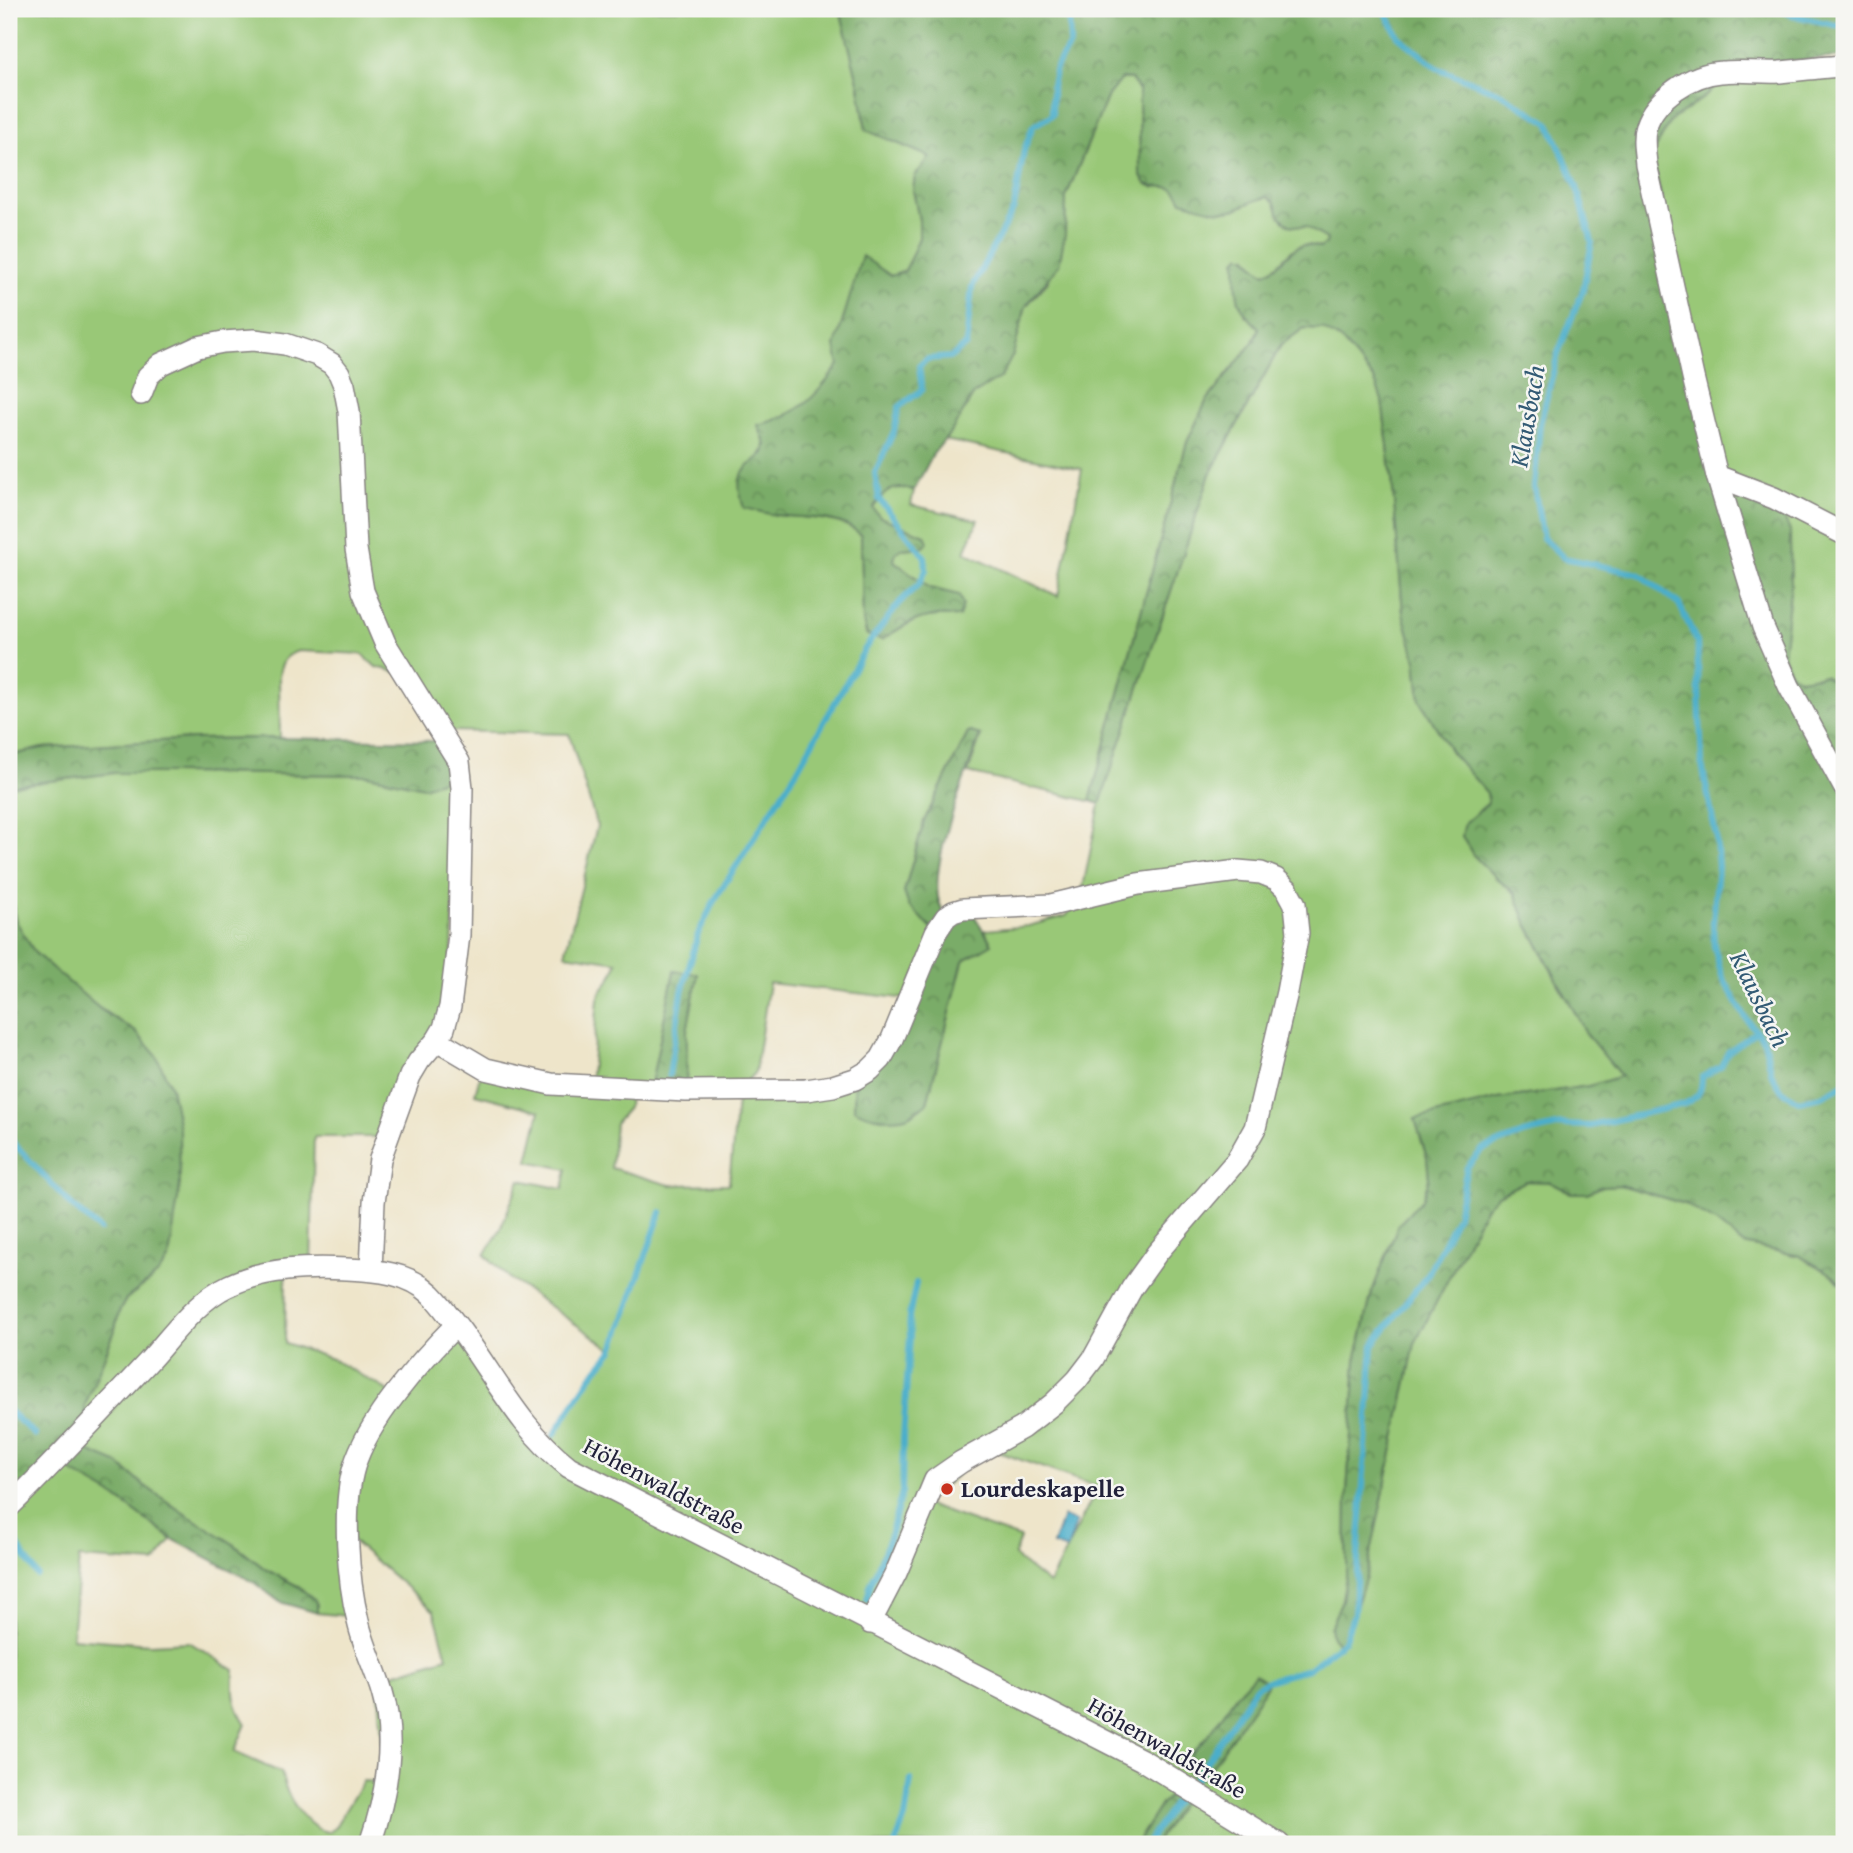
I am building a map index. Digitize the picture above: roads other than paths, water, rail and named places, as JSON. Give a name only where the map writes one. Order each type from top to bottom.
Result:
[{"type":"street","points":[[1844,66],[1702,75],[1675,90],[1659,105],[1646,124],[1644,136],[1646,163],[1717,476],[1763,626],[1789,685],[1844,787]]},
{"type":"street","points":[[141,394],[148,376],[161,364],[198,347],[226,342],[254,340],[285,344],[321,357],[340,373],[349,411],[356,549],[363,591],[385,643],[459,762],[462,788],[459,934],[448,1018],[437,1040],[410,1076],[380,1159],[374,1202],[372,1270]]},
{"type":"street","points":[[1717,476],[1774,498],[1844,534]]},
{"type":"street","points":[[437,1040],[486,1069],[551,1084],[685,1091],[806,1090],[833,1086],[855,1079],[881,1059],[892,1039],[936,932],[953,912],[980,908],[1033,908],[1138,884],[1238,871],[1261,873],[1276,879],[1287,889],[1295,904],[1298,933],[1287,992],[1251,1138],[1237,1160],[1157,1253],[1132,1288],[1093,1359],[1077,1380],[1054,1403],[1022,1428],[961,1462],[935,1480],[896,1573],[870,1623]]},
{"type":"street","name":"Höhenwaldstraße","points":[[9,1507],[212,1296],[242,1280],[275,1272],[311,1268],[372,1270],[399,1276],[422,1287],[436,1299],[533,1434],[569,1467],[1142,1760],[1279,1844]]},
{"type":"street","points":[[370,1844],[387,1772],[388,1721],[383,1694],[357,1617],[347,1536],[349,1492],[354,1466],[365,1441],[421,1363],[456,1325]]},
{"type":"water","points":[[1063,1517],[1076,1522],[1067,1550],[1053,1545]]},
{"type":"waterway","points":[[669,1075],[682,992],[698,934],[714,901],[796,772],[866,647],[900,602],[919,584],[926,570],[925,557],[879,499],[875,473],[894,431],[899,407],[922,390],[919,366],[927,359],[951,357],[966,345],[972,287],[1014,208],[1024,150],[1033,126],[1052,115],[1052,85],[1056,67],[1070,44],[1069,20],[1065,9]]},
{"type":"waterway","name":"Klausbach","points":[[1384,9],[1398,36],[1437,68],[1500,93],[1549,123],[1577,187],[1592,242],[1583,290],[1558,353],[1540,424],[1534,487],[1543,538],[1564,558],[1639,574],[1679,604],[1697,642],[1702,765],[1716,836],[1718,867],[1713,922],[1714,946],[1722,976],[1745,1017],[1764,1041],[1772,1075],[1782,1091],[1799,1101],[1822,1096],[1844,1084]]},
{"type":"waterway","points":[[1781,9],[1791,15],[1844,27]]},
{"type":"waterway","points":[[1195,1779],[1255,1688],[1267,1681],[1308,1669],[1344,1641],[1354,1613],[1373,1345],[1428,1274],[1457,1216],[1467,1167],[1483,1149],[1523,1134],[1561,1125],[1591,1126],[1684,1104],[1698,1094],[1702,1077],[1721,1066],[1728,1052],[1756,1031]]},
{"type":"waterway","points":[[9,1138],[72,1206],[100,1230]]},
{"type":"waterway","points":[[554,1435],[590,1378],[613,1350],[661,1212]]},
{"type":"waterway","points":[[867,1600],[889,1540],[902,1492],[909,1316],[916,1283]]},
{"type":"waterway","points":[[9,1411],[35,1435]]},
{"type":"waterway","points":[[9,1523],[18,1546],[37,1575]]},
{"type":"waterway","points":[[895,1844],[905,1818],[911,1780]]},
{"type":"waterway","points":[[1146,1844],[1182,1792]]},
{"type":"place","name":"Lourdeskapelle","points":[[947,1489]]}]
